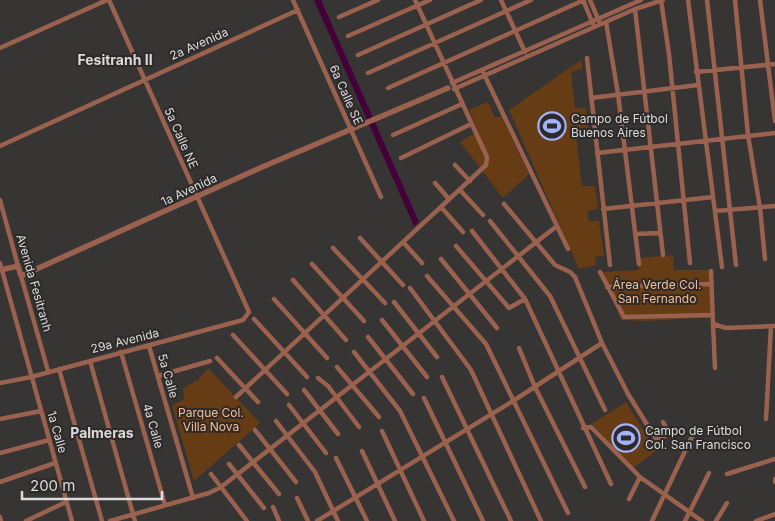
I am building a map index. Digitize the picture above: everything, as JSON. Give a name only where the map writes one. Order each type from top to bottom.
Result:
[{"type":"street","points":[[0,48],[108,0]]},
{"type":"street","name":"5a Calle NE","points":[[108,0],[249,310]]},
{"type":"street","name":"6a Calle SE","points":[[293,0],[381,197]]},
{"type":"street","points":[[340,17],[378,0]]},
{"type":"street","points":[[236,396],[484,167],[487,160],[415,0]]},
{"type":"street","points":[[348,36],[430,0]]},
{"type":"street","points":[[358,55],[481,0]]},
{"type":"street","points":[[501,0],[525,52]]},
{"type":"street","points":[[368,73],[531,0]]},
{"type":"street","points":[[388,88],[583,0],[594,27]]},
{"type":"street","points":[[590,0],[600,25]]},
{"type":"street","points":[[641,0],[525,52],[452,82],[448,88],[455,89],[635,9],[662,0],[690,263]]},
{"type":"street","points":[[688,0],[704,141],[722,267]]},
{"type":"street","points":[[707,0],[736,265]]},
{"type":"street","points":[[735,0],[748,135],[760,208],[765,259]]},
{"type":"street","points":[[760,0],[775,121]]},
{"type":"street","points":[[635,9],[663,254]]},
{"type":"street","name":"2a Avenida","points":[[0,146],[298,10]]},
{"type":"street","points":[[606,22],[618,94],[639,264]]},
{"type":"street","points":[[587,58],[610,266]]},
{"type":"street","points":[[696,72],[775,64]]},
{"type":"street","points":[[482,70],[568,250]]},
{"type":"street","points":[[591,98],[698,85]]},
{"type":"street","name":"1a Avenida","points":[[21,276],[350,129],[448,88]]},
{"type":"street","points":[[393,135],[462,104]]},
{"type":"street","points":[[401,158],[471,124]]},
{"type":"street","points":[[597,153],[775,133]]},
{"type":"street","points":[[455,165],[470,181]]},
{"type":"street","points":[[435,183],[449,199]]},
{"type":"street","points":[[460,190],[483,215]]},
{"type":"street","points":[[603,210],[713,197]]},
{"type":"street","name":"Avenida Fesitranh","points":[[0,200],[48,371]]},
{"type":"street","points":[[504,204],[555,265],[570,272],[575,277],[602,343],[628,394],[656,439],[665,436],[668,431],[663,422]]},
{"type":"street","points":[[715,211],[775,206]]},
{"type":"street","points":[[441,207],[463,232]]},
{"type":"street","points":[[490,221],[550,296],[605,410]]},
{"type":"street","points":[[110,521],[193,498],[221,487],[557,226]]},
{"type":"street","points":[[472,231],[525,299],[583,428],[611,484]]},
{"type":"street","points":[[635,234],[660,233]]},
{"type":"street","points":[[360,238],[403,285]]},
{"type":"street","points":[[403,242],[422,263]]},
{"type":"street","points":[[456,246],[509,308],[525,299]]},
{"type":"street","points":[[333,248],[385,304]]},
{"type":"street","points":[[441,259],[497,328]]},
{"type":"street","points":[[312,264],[364,321]]},
{"type":"street","points":[[1,268],[18,266]]},
{"type":"street","name":"1a Calle","points":[[1,268],[72,521]]},
{"type":"street","points":[[711,271],[711,315],[715,368]]},
{"type":"street","points":[[600,272],[624,317],[711,315]]},
{"type":"street","points":[[428,276],[486,344],[568,513]]},
{"type":"street","points":[[293,280],[346,340]]},
{"type":"street","points":[[607,287],[712,284]]},
{"type":"street","points":[[410,288],[436,320],[471,370],[541,521]]},
{"type":"street","points":[[274,299],[327,358]]},
{"type":"street","points":[[394,302],[437,357]]},
{"type":"street","name":"29a Avenida","points":[[0,383],[31,377],[243,320],[249,310]]},
{"type":"street","points":[[254,319],[307,377]]},
{"type":"street","points":[[382,320],[426,377]]},
{"type":"street","points":[[713,324],[726,328],[773,326],[766,419]]},
{"type":"street","points":[[233,335],[287,394]]},
{"type":"street","points":[[368,337],[412,394]]},
{"type":"street","points":[[317,521],[491,415],[602,343]]},
{"type":"street","name":"5a Calle","points":[[149,346],[193,498]]},
{"type":"street","points":[[519,348],[535,387],[585,487]]},
{"type":"street","name":"4a Calle","points":[[121,352],[165,505]]},
{"type":"street","points":[[354,352],[400,411],[454,521]]},
{"type":"street","points":[[217,358],[258,402]]},
{"type":"street","points":[[90,361],[135,521]]},
{"type":"street","points":[[158,376],[210,361]]},
{"type":"street","points":[[337,367],[379,417]]},
{"type":"street","points":[[59,369],[102,521]]},
{"type":"street","points":[[442,377],[511,521]]},
{"type":"street","points":[[318,378],[336,397],[358,427]]},
{"type":"street","points":[[304,390],[338,434]]},
{"type":"street","points":[[424,398],[483,521]]},
{"type":"street","points":[[289,405],[326,453]]},
{"type":"street","points":[[0,419],[41,411]]},
{"type":"street","points":[[276,421],[315,472],[338,521]]},
{"type":"street","points":[[583,428],[591,427],[640,477],[702,521]]},
{"type":"street","points":[[256,430],[296,482]]},
{"type":"street","points":[[652,521],[695,430]]},
{"type":"street","points":[[382,431],[424,521]]},
{"type":"street","points":[[0,453],[49,440]]},
{"type":"street","points":[[239,444],[279,494]]},
{"type":"street","points":[[362,451],[395,521]]},
{"type":"street","points":[[336,458],[367,521]]},
{"type":"street","points":[[727,474],[775,459]]},
{"type":"street","points":[[0,482],[55,463]]},
{"type":"street","points":[[229,464],[264,508]]},
{"type":"street","points":[[686,521],[708,473]]},
{"type":"street","points":[[211,474],[247,521]]},
{"type":"street","points":[[629,499],[640,477]]},
{"type":"street","points":[[297,498],[308,521]]},
{"type":"street","points":[[26,521],[66,502]]},
{"type":"street","points":[[716,521],[727,503]]},
{"type":"street","points":[[273,507],[279,521]]},
{"type":"street","points":[[756,521],[775,514]]},
{"type":"street","points":[[0,517],[1,521]]},
{"type":"green space","points":[[581,60],[582,69],[571,72],[575,108],[586,108],[589,135],[576,136],[582,186],[595,186],[598,209],[587,211],[589,221],[599,221],[604,256],[595,257],[596,265],[579,269],[509,110]]},
{"type":"green space","points":[[488,102],[495,118],[501,116],[529,174],[503,198],[460,142],[478,131],[469,110]]},
{"type":"green space","name":"Área Verde Col. San Fernando","points":[[673,255],[674,270],[713,270],[713,317],[647,321],[621,320],[601,272],[639,270],[638,258]]},
{"type":"green space","name":"Parque Col. Villa Nova","points":[[208,368],[260,423],[194,481],[172,405],[184,400],[183,388],[198,380]]},
{"type":"green space","name":"Campo de Fútbol Col. San Francisco","points":[[626,402],[656,451],[633,468],[592,424]]},
{"type":"shaded area","points":[[314,0],[321,0],[419,222],[414,226]]},
{"type":"place","name":"Campo de Fútbol Buenos Aires","points":[[552,126]]},
{"type":"place","name":"Campo de Fútbol Col. San Francisco","points":[[626,438]]},
{"type":"district","name":"Fesitranh II","points":[[115,60]]},
{"type":"district","name":"Palmeras","points":[[102,433]]}]
